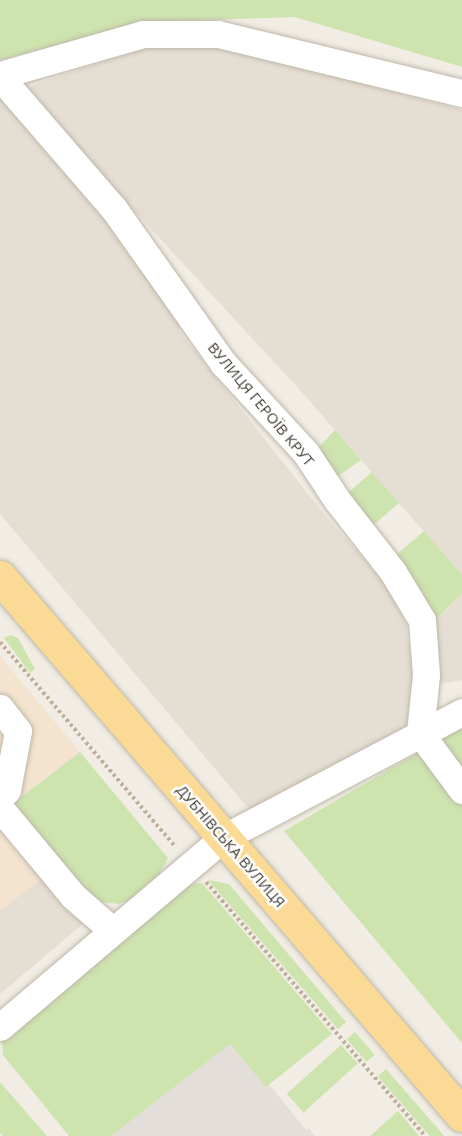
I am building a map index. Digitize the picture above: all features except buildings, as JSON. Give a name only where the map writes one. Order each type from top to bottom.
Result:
[{"type":"main road","name":"ДУБНІВСЬКА ВУЛИЦЯ","points":[[1,579],[462,1115]]},
{"type":"street","name":"ВУЛИЦЯ ГЕРОЇВ КРУТ","points":[[420,733],[426,675],[422,620],[393,572],[337,500],[306,453],[223,363],[114,209],[0,76],[143,34],[218,34],[462,93]]},
{"type":"street","points":[[0,708],[18,730],[7,790],[0,797]]},
{"type":"street","points":[[0,1027],[223,838],[462,712]]},
{"type":"street","points":[[420,733],[462,790]]},
{"type":"street","points":[[0,808],[73,896],[112,930]]},
{"type":"path","points":[[0,642],[425,1136]]},
{"type":"shaded area","points":[[216,44],[462,110],[462,575],[299,389],[22,89],[143,48]]},
{"type":"shaded area","points":[[0,91],[181,306],[179,331],[324,514],[387,585],[405,621],[414,675],[406,731],[249,809],[0,514]]},
{"type":"shaded area","points":[[462,593],[462,680],[437,684],[435,620]]},
{"type":"shaded area","points":[[0,656],[80,752],[0,813]]},
{"type":"shaded area","points":[[0,823],[45,877],[0,910]]},
{"type":"shaded area","points":[[45,877],[84,923],[0,994],[0,910]]},
{"type":"shaded area","points":[[230,1044],[266,1086],[269,1084],[306,1130],[309,1128],[315,1136],[111,1136]]},
{"type":"green space","points":[[0,0],[462,0],[462,67],[295,17],[147,22],[0,60]]},
{"type":"green space","points":[[335,430],[361,460],[334,479],[317,449]]},
{"type":"green space","points":[[372,472],[399,503],[372,527],[345,496]]},
{"type":"green space","points":[[424,531],[462,575],[462,593],[435,620],[394,557]]},
{"type":"green space","points":[[10,635],[18,638],[35,669],[30,673],[4,638]]},
{"type":"green space","points":[[462,727],[462,1043],[284,831]]},
{"type":"green space","points":[[80,752],[168,858],[157,879],[136,898],[119,904],[102,902],[79,889],[12,804]]},
{"type":"green space","points":[[208,880],[229,884],[346,1022],[338,1029]]},
{"type":"green space","points":[[202,883],[332,1034],[266,1087],[230,1044],[111,1136],[69,1136],[3,1055],[2,1042],[187,884]]},
{"type":"green space","points":[[355,1032],[375,1055],[366,1062],[347,1039]]},
{"type":"green space","points":[[341,1045],[358,1064],[303,1112],[287,1094]]},
{"type":"green space","points":[[386,1069],[444,1136],[430,1136],[378,1076]]},
{"type":"green space","points":[[0,1082],[47,1136],[3,1136],[0,1133]]},
{"type":"green space","points":[[398,1111],[419,1136],[370,1136]]}]
